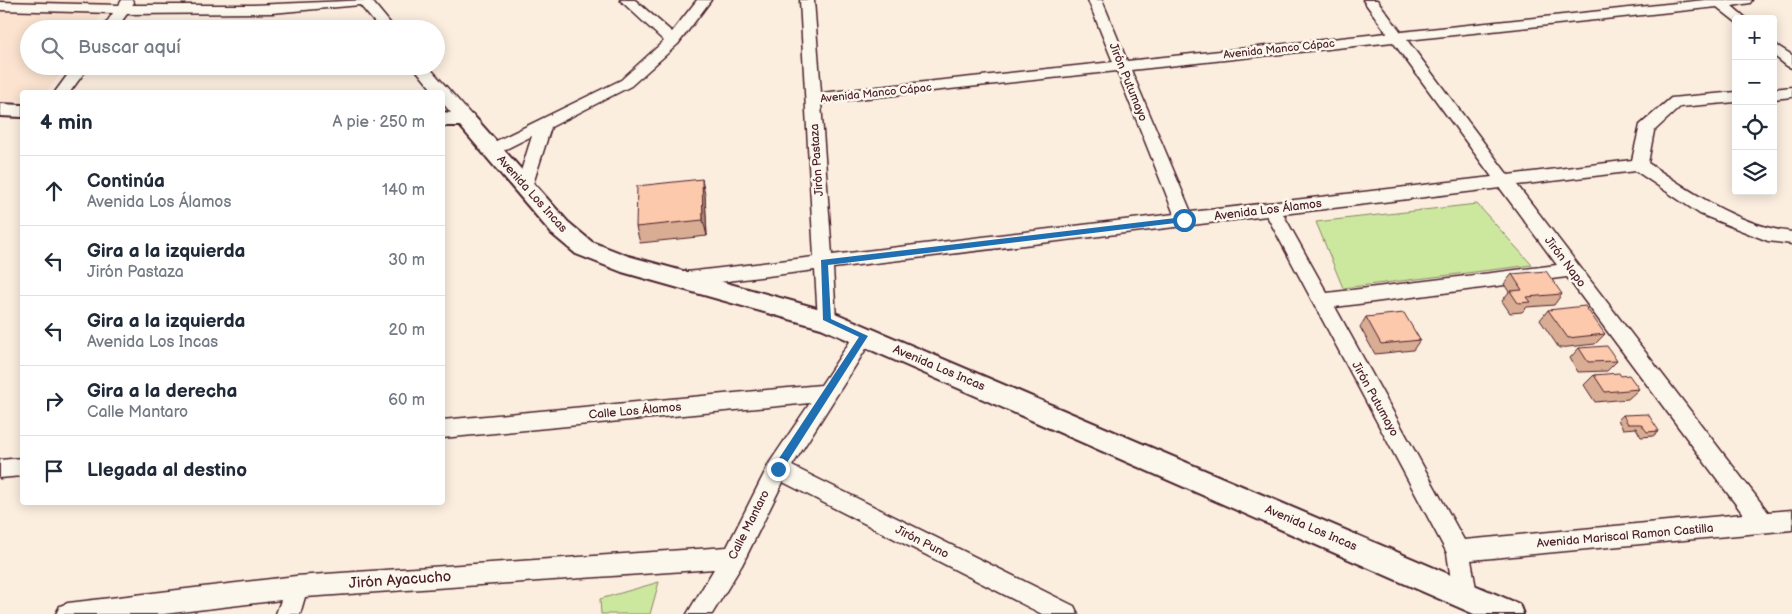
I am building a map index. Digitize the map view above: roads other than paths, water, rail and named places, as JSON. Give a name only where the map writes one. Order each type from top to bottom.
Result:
[{"type":"street","points":[[0,6],[126,5],[278,9],[334,5],[363,0],[380,20]]},
{"type":"street","points":[[492,150],[626,83],[673,41],[704,0]]},
{"type":"street","name":"Jirón Pastaza","points":[[807,0],[827,320]]},
{"type":"street","name":"Jirón Putumayo","points":[[1095,0],[1184,220]]},
{"type":"street","name":"Jirón Napo","points":[[1370,0],[1504,181],[1763,523]]},
{"type":"street","name":"Avenida Manco Cápac","points":[[813,99],[1719,1],[1745,0]]},
{"type":"street","points":[[1719,1],[1735,15]]},
{"type":"street","points":[[635,2],[673,41]]},
{"type":"street","points":[[115,20],[126,5]]},
{"type":"street","points":[[1777,50],[1792,63]]},
{"type":"street","points":[[64,90],[75,75]]},
{"type":"street","name":"Avenida Los Incas","points":[[428,75],[440,90]]},
{"type":"street","points":[[1777,94],[1792,92]]},
{"type":"street","name":"Avenida Los Incas","points":[[445,95],[560,228],[584,248],[622,263],[827,320],[1508,614]]},
{"type":"street","points":[[1732,97],[1676,102],[1646,130],[1639,165],[1706,210],[1774,236],[1792,238]]},
{"type":"street","points":[[0,110],[20,111]]},
{"type":"street","points":[[445,119],[466,120]]},
{"type":"street","points":[[524,187],[544,125]]},
{"type":"street","name":"Avenida Los Álamos","points":[[687,280],[1639,165]]},
{"type":"street","name":"Jirón Putumayo","points":[[1272,209],[1458,551],[1465,594]]},
{"type":"street","points":[[1322,301],[1571,270]]},
{"type":"street","name":"Calle Mantaro","points":[[699,614],[734,557],[778,469],[864,336]]},
{"type":"street","name":"Calle Los Álamos","points":[[445,429],[827,393]]},
{"type":"street","points":[[0,469],[20,467]]},
{"type":"street","name":"Jirón Puno","points":[[778,469],[1066,614]]},
{"type":"street","name":"Avenida Mariscal Ramon Castilla","points":[[1458,551],[1792,520]]},
{"type":"street","name":"Jirón Ayacucho","points":[[68,614],[296,587],[734,557]]},
{"type":"street","points":[[288,614],[296,587]]}]
